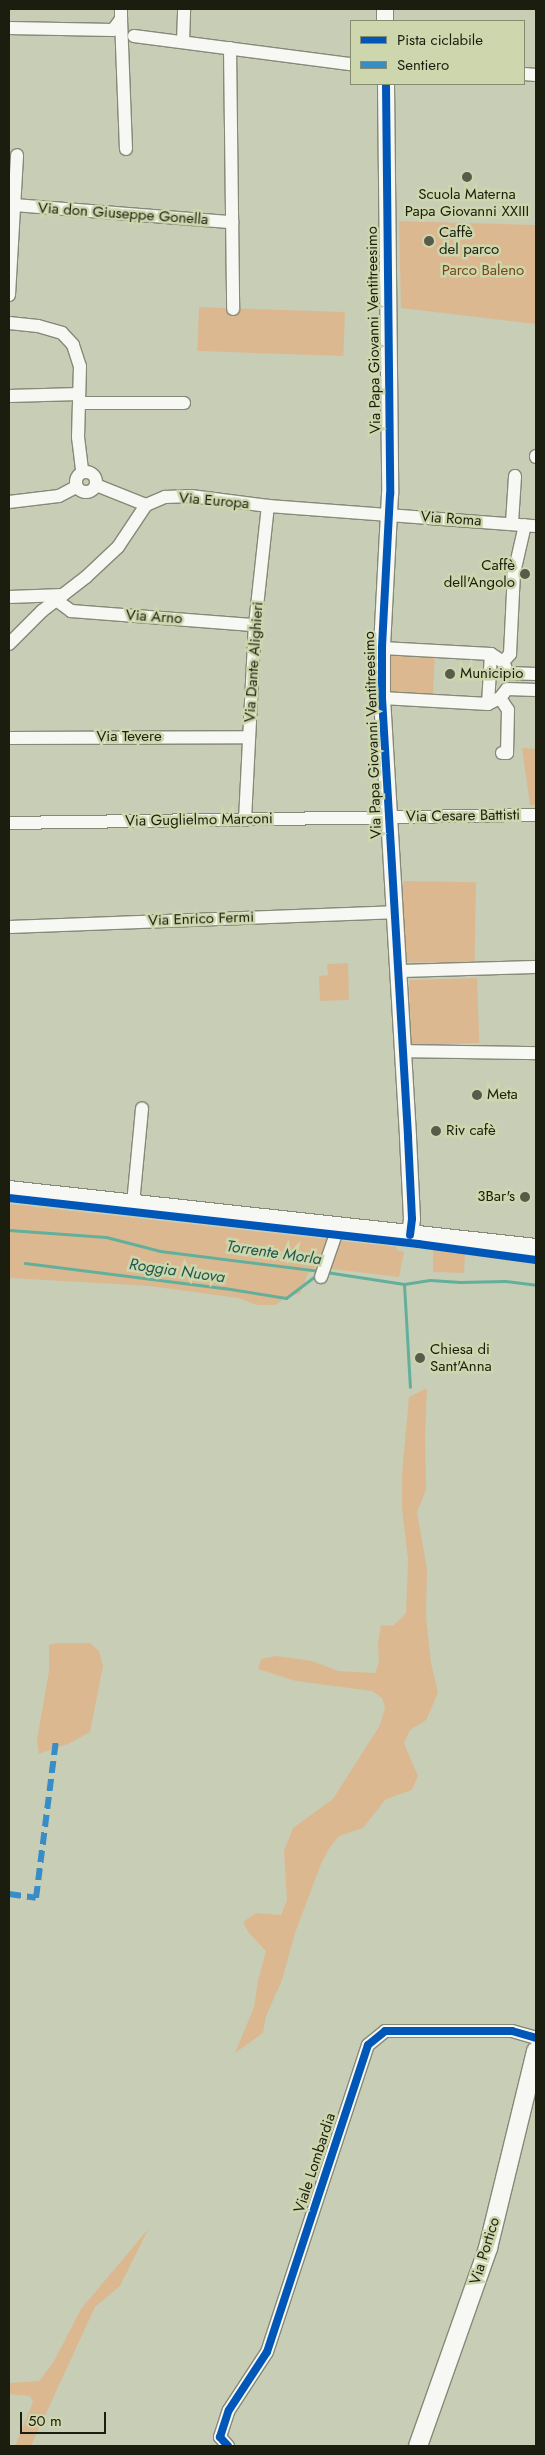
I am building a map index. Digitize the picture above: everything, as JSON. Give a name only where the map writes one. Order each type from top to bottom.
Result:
[{"type":"main road","points":[[9,1190],[338,1228],[536,1248]]},
{"type":"main road","name":"Via Portico","points":[[418,2446],[488,2248],[536,2051]]},
{"type":"street","points":[[183,42],[184,9]]},
{"type":"street","points":[[9,28],[113,30],[121,14]]},
{"type":"street","points":[[121,14],[126,148]]},
{"type":"street","points":[[134,36],[350,64]]},
{"type":"street","points":[[230,48],[233,309]]},
{"type":"street","name":"Via Papa Giovanni Ventitreesimo","points":[[386,85],[390,515],[382,648],[382,698],[412,1219],[410,1235]]},
{"type":"street","points":[[9,295],[17,155]]},
{"type":"street","name":"Via don Giuseppe Gonella","points":[[14,206],[232,222]]},
{"type":"street","points":[[9,323],[38,326],[62,333],[73,345],[80,366],[78,437],[82,472]]},
{"type":"street","points":[[9,396],[184,403]]},
{"type":"street","points":[[82,472],[90,472],[95,477],[96,485],[91,491],[83,492],[76,487],[76,478],[82,472]]},
{"type":"street","points":[[502,753],[507,753],[508,710],[503,693],[510,654],[514,573],[524,525],[515,476]]},
{"type":"street","points":[[9,644],[118,547],[146,506],[110,489],[96,485]]},
{"type":"street","points":[[9,502],[59,496],[76,487]]},
{"type":"street","name":"Via Europa","points":[[146,506],[165,498],[191,496],[268,506],[390,515]]},
{"type":"street","name":"Via Dante Alighieri","points":[[245,820],[256,625],[268,506]]},
{"type":"street","name":"Via Roma","points":[[390,515],[524,525]]},
{"type":"street","points":[[9,597],[60,597]]},
{"type":"street","name":"Via Arno","points":[[60,597],[71,611],[256,625]]},
{"type":"street","points":[[382,648],[491,654],[506,668],[536,674]]},
{"type":"street","points":[[488,704],[491,654]]},
{"type":"street","points":[[382,698],[488,704],[503,693],[536,690]]},
{"type":"street","name":"Via Tevere","points":[[9,738],[249,736]]},
{"type":"street","name":"Via Cesare Battisti","points":[[389,817],[536,815]]},
{"type":"street","name":"Via Guglielmo Marconi","points":[[9,824],[389,817]]},
{"type":"street","name":"Via Enrico Fermi","points":[[9,927],[394,912]]},
{"type":"street","points":[[398,971],[536,967]]},
{"type":"street","points":[[403,1051],[536,1053]]},
{"type":"street","points":[[133,1204],[142,1108]]},
{"type":"street","points":[[321,1278],[338,1228]]},
{"type":"street","name":"Viale Lombardia","points":[[228,2446],[220,2437],[229,2410],[267,2352],[368,2045],[385,2031],[512,2031],[536,2038]]},
{"type":"green space","name":"Parco Baleno","points":[[399,221],[536,225],[536,324],[401,308]]},
{"type":"green space","points":[[199,307],[345,312],[343,356],[197,351]]},
{"type":"green space","points":[[391,653],[435,655],[433,694],[389,692]]},
{"type":"green space","points":[[522,748],[536,749],[536,805],[530,805]]},
{"type":"green space","points":[[403,881],[476,882],[475,963],[402,962]]},
{"type":"green space","points":[[348,963],[349,1000],[320,1001],[319,976],[328,975],[327,964]]},
{"type":"green space","points":[[477,978],[479,1043],[411,1045],[409,980]]},
{"type":"green space","points":[[9,1204],[396,1247],[397,1250],[404,1252],[399,1277],[316,1267],[308,1273],[300,1294],[291,1295],[275,1305],[257,1305],[238,1298],[149,1286],[11,1278],[9,1280]]},
{"type":"green space","points":[[433,1249],[465,1253],[464,1273],[433,1272]]},
{"type":"green space","points":[[427,1388],[425,1435],[426,1490],[417,1512],[427,1569],[426,1616],[431,1663],[438,1693],[426,1720],[410,1730],[404,1743],[418,1776],[412,1790],[386,1799],[363,1828],[339,1836],[330,1847],[321,1864],[295,1933],[282,1980],[266,2016],[263,2033],[235,2053],[254,2007],[258,1981],[266,1951],[249,1933],[243,1922],[256,1913],[281,1915],[287,1900],[284,1851],[293,1828],[333,1799],[380,1725],[385,1707],[382,1698],[372,1691],[296,1681],[258,1669],[261,1659],[276,1656],[312,1661],[338,1671],[375,1673],[379,1662],[378,1644],[381,1625],[393,1626],[406,1613],[408,1560],[402,1508],[402,1474],[409,1397]]},
{"type":"green space","points":[[58,1643],[90,1643],[99,1651],[103,1666],[90,1732],[70,1743],[39,1754],[37,1740],[49,1671],[49,1645]]},
{"type":"green space","points":[[149,2228],[120,2286],[95,2307],[31,2446],[15,2446],[33,2402],[30,2396],[9,2394],[9,2383],[39,2381],[53,2363],[81,2309]]},
{"type":"waterway","name":"Torrente Morla","points":[[9,1230],[106,1237],[160,1251],[320,1271]]},
{"type":"waterway","name":"Roggia Nuova","points":[[25,1263],[224,1288],[286,1298],[317,1275]]},
{"type":"waterway","name":"Torrente Morla","points":[[326,1272],[404,1284],[430,1280],[460,1282],[505,1281],[536,1285]]},
{"type":"waterway","points":[[404,1284],[410,1387]]},
{"type":"marked path","points":[[9,1894],[36,1898],[56,1740]]},
{"type":"cycle path","points":[[386,85],[390,494],[382,648],[382,698],[408,1137],[412,1219],[410,1235]]},
{"type":"cycle path","points":[[9,1198],[418,1244],[536,1260]]},
{"type":"cycle path","points":[[228,2446],[220,2437],[229,2410],[267,2352],[368,2045],[385,2031],[512,2031],[536,2038]]},
{"type":"place","name":"Scuola Materna Papa Giovanni XXIII","points":[[467,177]]},
{"type":"place","name":"Caffè del parco","points":[[429,241]]},
{"type":"place","name":"Caffè dell'Angolo","points":[[525,574]]},
{"type":"place","name":"Municipio","points":[[450,674]]},
{"type":"place","name":"Meta","points":[[477,1095]]},
{"type":"place","name":"Riv cafè","points":[[436,1131]]},
{"type":"place","name":"3Bar's","points":[[525,1197]]},
{"type":"place","name":"Chiesa di Sant'Anna","points":[[420,1358]]}]
